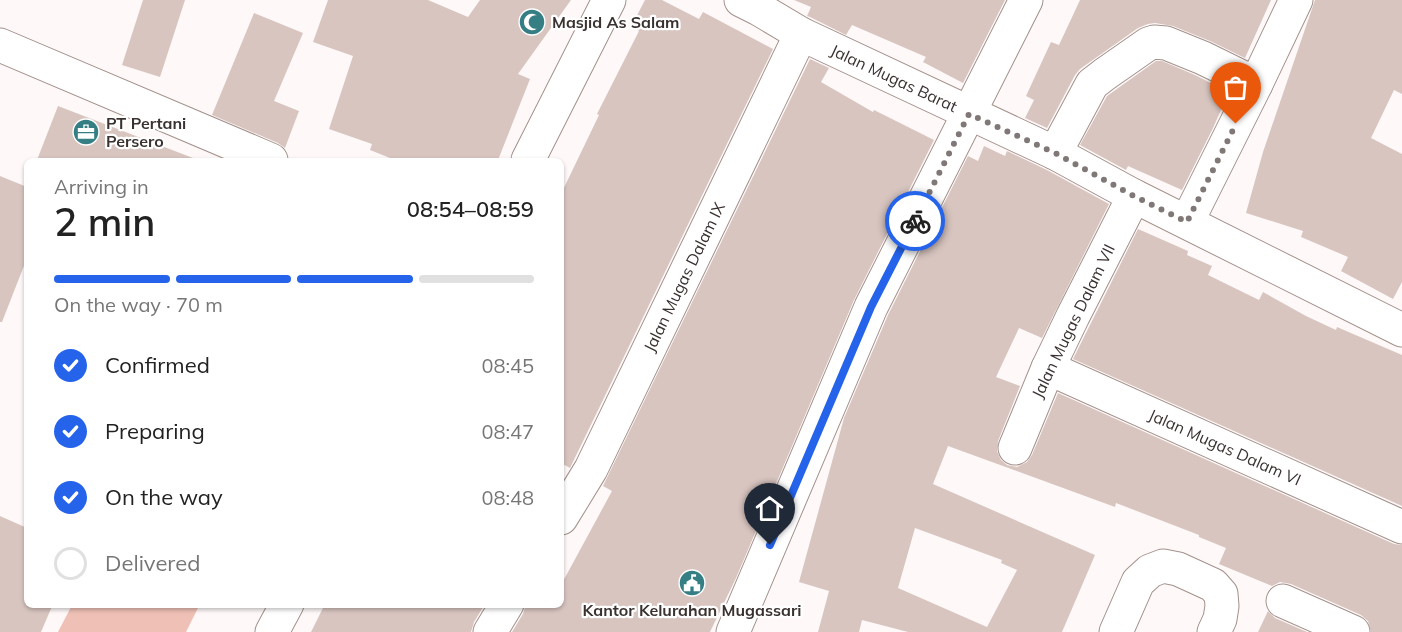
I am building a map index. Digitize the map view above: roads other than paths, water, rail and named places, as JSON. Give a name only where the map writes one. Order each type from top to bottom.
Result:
[{"type":"street","points":[[529,158],[609,0]]},
{"type":"street","points":[[733,632],[871,307],[1026,0]]},
{"type":"street","points":[[1187,222],[1296,0]]},
{"type":"street","name":"Jalan Mugas Barat","points":[[755,3],[801,34],[1055,153],[1134,196],[1401,327]]},
{"type":"street","name":"Jalan Mugas Dalam IX","points":[[564,513],[591,469],[801,34]]},
{"type":"street","points":[[1055,153],[1092,84],[1148,44],[1166,43],[1256,84]]},
{"type":"street","points":[[0,45],[265,158]]},
{"type":"street","name":"Jalan Mugas Dalam VII","points":[[1014,448],[1048,368],[1134,196]]},
{"type":"street","name":"Jalan Mugas Dalam VI","points":[[1048,368],[1402,526]]},
{"type":"street","points":[[1116,632],[1138,582],[1150,571],[1163,567],[1178,569],[1213,585],[1221,594],[1220,619],[1214,632]]},
{"type":"street","points":[[1283,601],[1353,632]]},
{"type":"street","points":[[272,632],[285,608]]},
{"type":"street","points":[[490,632],[505,608]]},
{"type":"place","name":"Masjid As Salam","points":[[532,22]]},
{"type":"place","name":"PT Pertani Persero","points":[[86,132]]},
{"type":"place","name":"Kantor Kelurahan Mugassari","points":[[692,583]]}]
